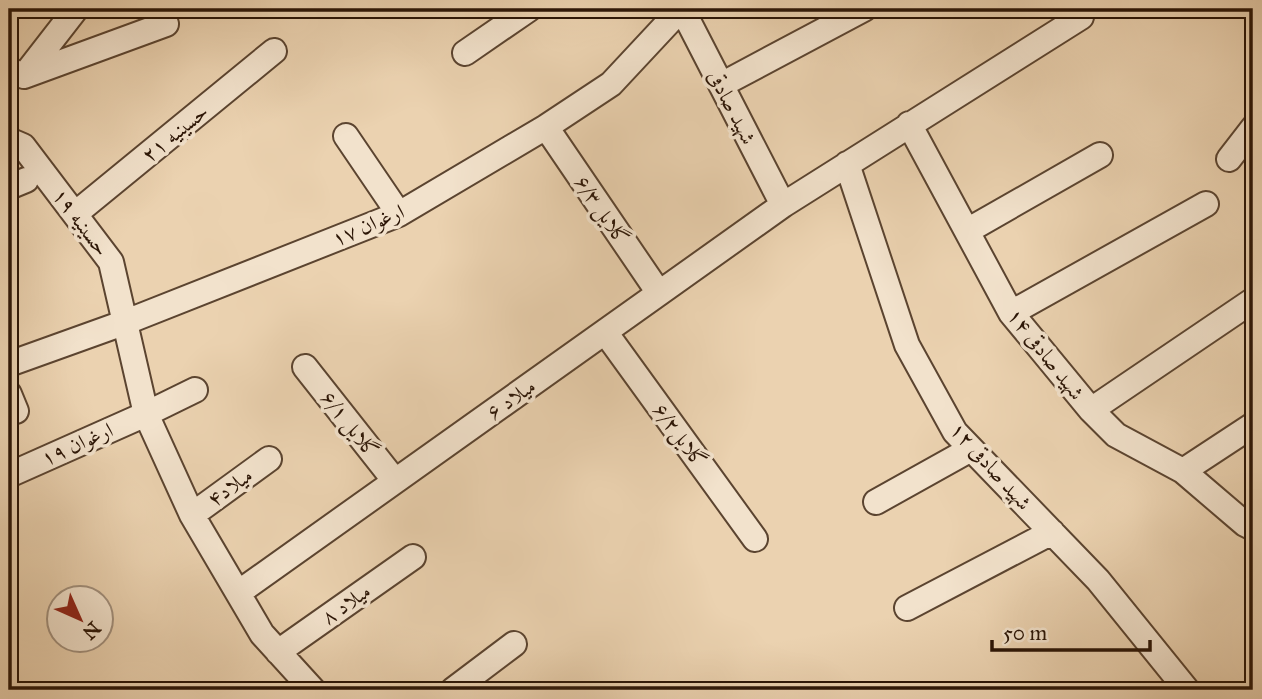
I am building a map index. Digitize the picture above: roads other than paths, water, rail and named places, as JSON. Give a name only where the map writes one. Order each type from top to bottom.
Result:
[{"type":"street","points":[[16,73],[76,9]]},
{"type":"street","points":[[465,53],[529,9]]},
{"type":"street","name":"شهید صادقی","points":[[682,9],[783,205]]},
{"type":"street","name":"ارغوان ۱۷","points":[[9,364],[126,322],[399,214],[546,127],[611,84],[682,9]]},
{"type":"street","points":[[721,85],[864,9]]},
{"type":"street","name":"میلاد ۶","points":[[238,593],[783,205],[1082,17]]},
{"type":"street","points":[[16,73],[166,24]]},
{"type":"street","name":"حسینیه ۲۱","points":[[75,214],[274,51]]},
{"type":"street","name":"شهید صادقی ۱۴","points":[[909,124],[1011,313],[1091,410],[1116,435],[1183,471],[1253,528]]},
{"type":"street","name":"گلایل ۶/۳","points":[[546,127],[659,293]]},
{"type":"street","points":[[1228,159],[1253,128]]},
{"type":"street","points":[[346,136],[399,214]]},
{"type":"street","name":"حسینیه ۱۹","points":[[9,140],[23,146],[111,262],[146,414],[192,515],[262,634],[313,690]]},
{"type":"street","points":[[967,231],[1100,155]]},
{"type":"street","name":"شهید صادقی ۱۲","points":[[847,164],[907,345],[955,432],[1098,580],[1187,690]]},
{"type":"street","points":[[1011,313],[1206,204]]},
{"type":"street","points":[[1091,410],[1252,301]]},
{"type":"street","name":"گلایل۶/۲","points":[[605,332],[755,539]]},
{"type":"street","name":"گلایل ۶/۱","points":[[305,367],[395,481]]},
{"type":"street","name":"ارغوان ۱۹","points":[[9,475],[195,390]]},
{"type":"street","points":[[1183,471],[1253,425]]},
{"type":"street","points":[[876,502],[971,449]]},
{"type":"street","name":"میلاد۴","points":[[192,515],[269,460]]},
{"type":"street","points":[[907,608],[1052,532]]},
{"type":"street","name":"میلاد ۸","points":[[278,652],[413,557]]},
{"type":"street","points":[[453,690],[514,643]]}]
